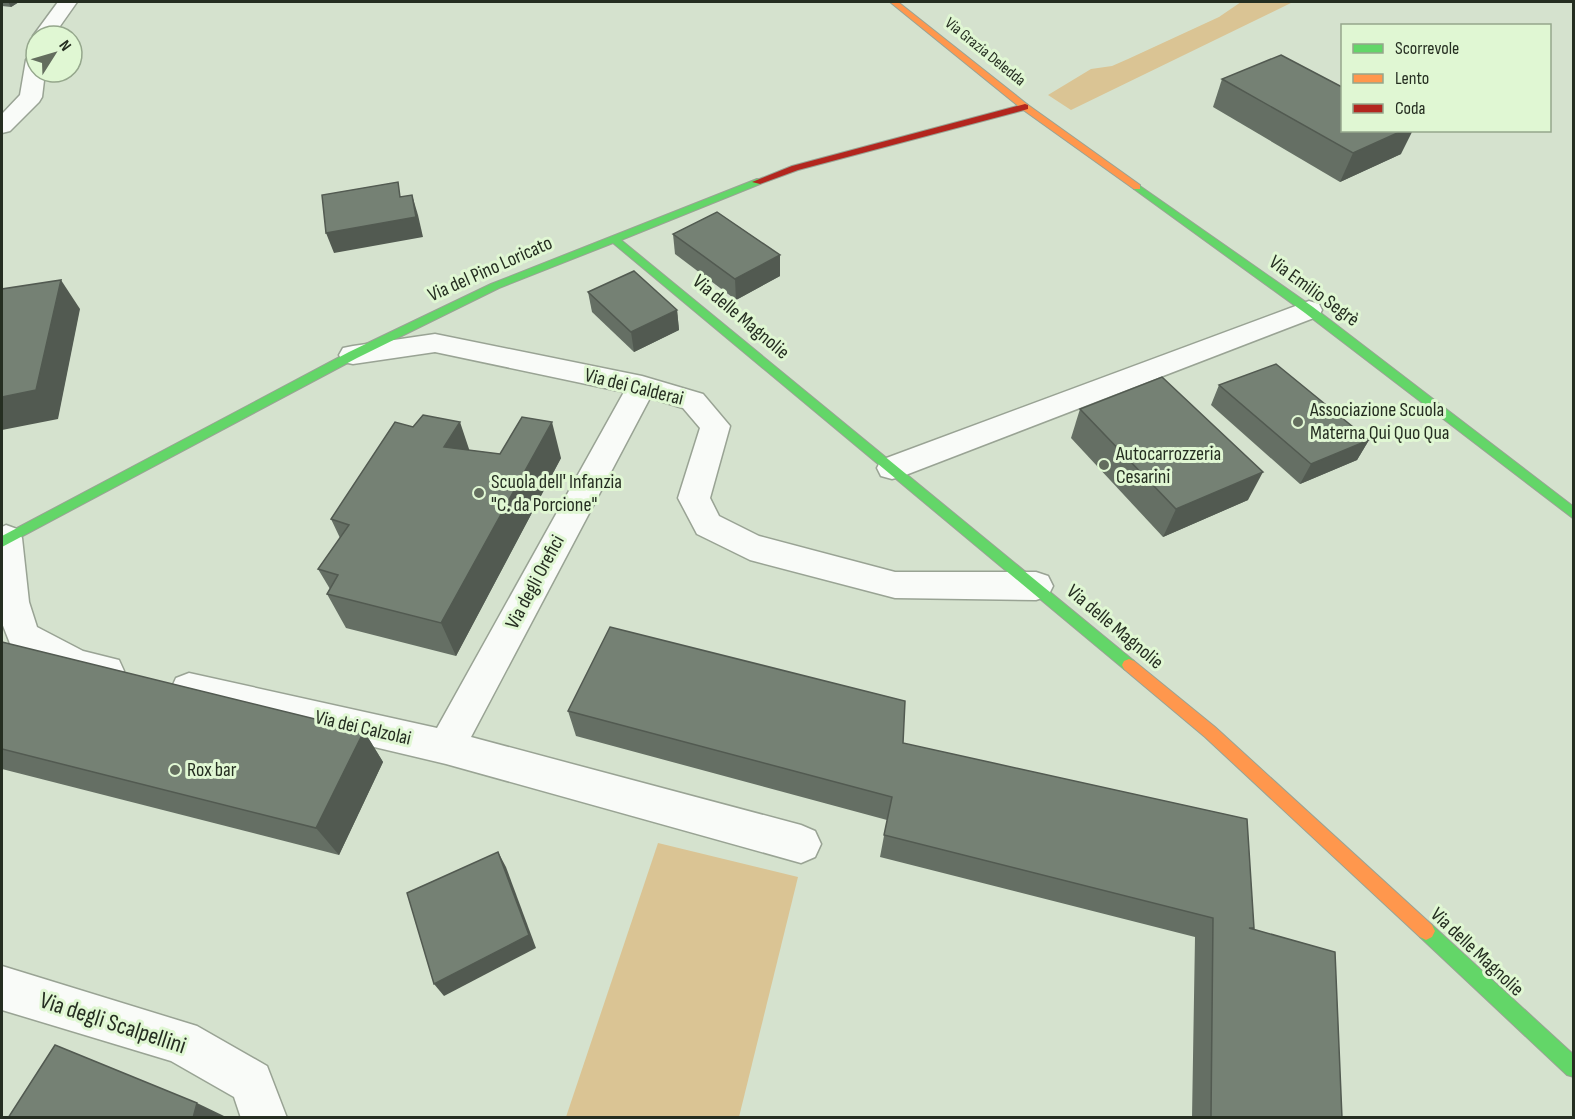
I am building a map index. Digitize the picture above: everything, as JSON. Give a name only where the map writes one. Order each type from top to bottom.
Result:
[{"type":"street","points":[[51,24],[67,2]]},
{"type":"street","name":"Via Grazia Deledda","points":[[894,2],[1025,107]]},
{"type":"street","points":[[2,126],[31,97],[33,84]]},
{"type":"street","name":"Via del Pino Loricato","points":[[4,540],[353,355],[495,286],[795,168],[1025,107]]},
{"type":"street","name":"Via Emilio Segrè","points":[[1025,107],[1309,310],[1574,514]]},
{"type":"street","name":"Via delle Magnolie","points":[[613,238],[1210,732],[1574,1068]]},
{"type":"street","points":[[892,468],[1309,310]]},
{"type":"street","name":"Via dei Calderai","points":[[353,355],[435,343],[642,386],[693,401],[716,426],[694,498],[708,525],[750,547],[894,585],[1036,586]]},
{"type":"street","name":"Via degli Orefici","points":[[446,747],[642,386]]},
{"type":"street","name":"Via dei Calzolai","points":[[4,540],[12,602],[12,646],[76,664],[446,747],[801,844]]},
{"type":"street","name":"Via degli Scalpellini","points":[[2,988],[181,1042],[251,1082],[264,1118]]},
{"type":"shaded area","points":[[1241,2],[1293,2],[1071,110],[1048,95],[1091,69],[1112,66],[1128,59],[1219,17]]},
{"type":"shaded area","points":[[658,843],[798,877],[739,1117],[566,1117]]},
{"type":"building","points":[[1281,55],[1341,86],[1341,132],[1400,132],[1353,153],[1222,79]]},
{"type":"building","points":[[398,182],[400,197],[412,195],[416,217],[326,233],[322,195]]},
{"type":"building","points":[[717,212],[780,255],[735,279],[673,234]]},
{"type":"building","points":[[634,271],[677,310],[631,332],[588,292]]},
{"type":"building","points":[[61,280],[36,390],[2,397],[2,289]]},
{"type":"building","points":[[1276,364],[1369,440],[1311,464],[1219,385]]},
{"type":"building","points":[[1162,377],[1263,472],[1176,509],[1080,409]]},
{"type":"building","points":[[423,415],[460,422],[444,447],[500,454],[522,417],[552,422],[441,623],[327,594],[338,575],[318,569],[349,525],[331,519],[395,422],[413,427]]},
{"type":"building","points":[[610,627],[905,701],[903,743],[1247,819],[1254,928],[1249,928],[1335,952],[1342,1118],[1211,1117],[1213,918],[884,835],[892,797],[568,711]]},
{"type":"building","points":[[2,642],[364,731],[316,828],[2,749]]},
{"type":"building","points":[[498,852],[529,935],[434,984],[407,893]]},
{"type":"building","points":[[55,1045],[197,1103],[193,1118],[8,1118]]},
{"type":"traffic: fast","points":[[2,542],[353,355],[495,286],[757,182]]},
{"type":"traffic: fast","points":[[1137,187],[1309,310],[1574,514]]},
{"type":"traffic: fast","points":[[613,238],[1129,665]]},
{"type":"traffic: fast","points":[[1426,931],[1574,1068]]},
{"type":"traffic: slow","points":[[894,2],[1025,107],[1137,187]]},
{"type":"traffic: slow","points":[[1129,665],[1210,732],[1426,931]]},
{"type":"traffic: jam","points":[[757,182],[795,168],[1025,107]]},
{"type":"place","name":"Associazione Scuola Materna Qui Quo Qua","points":[[1298,422]]},
{"type":"place","name":"Autocarrozzeria Cesarini","points":[[1104,465]]},
{"type":"place","name":"Scuola dell' Infanzia \"C. da Porcione\"","points":[[479,493]]},
{"type":"place","name":"Rox bar","points":[[175,770]]}]
